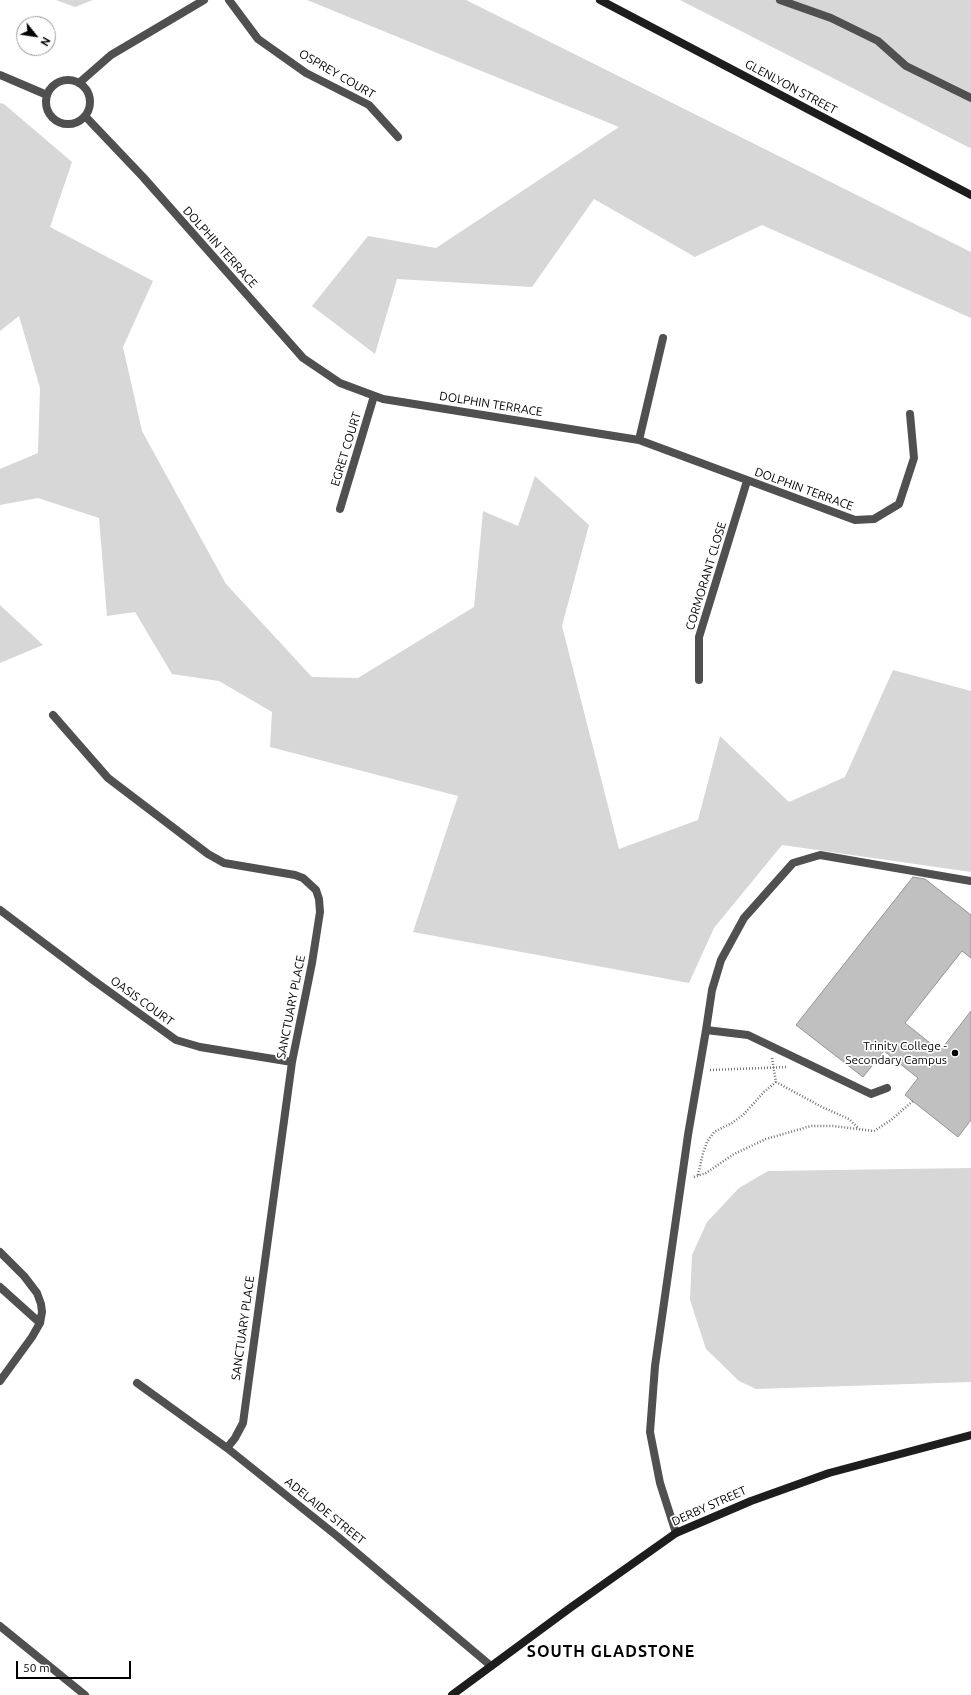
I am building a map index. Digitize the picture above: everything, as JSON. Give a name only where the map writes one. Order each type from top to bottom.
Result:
[{"type":"main road","name":"GLENLYON STREET","points":[[600,0],[971,195]]},
{"type":"main road","name":"DERBY STREET","points":[[452,1695],[564,1612],[676,1533],[751,1501],[829,1473],[971,1436]]},
{"type":"street","points":[[79,83],[111,55],[204,0]]},
{"type":"street","name":"OSPREY COURT","points":[[229,0],[258,39],[306,73],[369,105],[398,137]]},
{"type":"street","points":[[780,0],[831,18],[878,41],[906,66],[971,98]]},
{"type":"street","points":[[0,75],[47,95]]},
{"type":"street","points":[[64,80],[72,80],[79,83],[89,94],[89,110],[79,121],[72,124],[57,122],[51,117],[47,110],[47,95],[51,88],[57,83],[64,80]]},
{"type":"street","name":"DOLPHIN TERRACE","points":[[85,116],[143,177],[303,358],[340,383],[374,396],[383,399],[639,440],[855,520],[874,519],[899,504],[914,458],[910,414]]},
{"type":"street","points":[[639,440],[663,338]]},
{"type":"street","name":"EGRET COURT","points":[[340,509],[374,396]]},
{"type":"street","name":"CORMORANT CLOSE","points":[[699,680],[699,637],[747,481]]},
{"type":"street","name":"SANCTUARY PLACE","points":[[53,715],[108,778],[208,854],[224,863],[295,875],[303,878],[316,890],[320,912],[312,963],[292,1062],[242,1423],[235,1438],[227,1448]]},
{"type":"street","points":[[676,1533],[660,1483],[650,1432],[655,1366],[712,990],[721,960],[744,918],[793,863],[820,854],[971,881]]},
{"type":"street","name":"OASIS COURT","points":[[0,910],[176,1040],[200,1047],[292,1062]]},
{"type":"street","points":[[706,1030],[748,1035],[871,1094],[887,1088]]},
{"type":"street","points":[[0,1252],[24,1276],[37,1292],[41,1304],[40,1323],[32,1337],[0,1381]]},
{"type":"street","points":[[0,1287],[40,1323]]},
{"type":"street","name":"ADELAIDE STREET","points":[[136,1383],[227,1448],[337,1536],[491,1666]]},
{"type":"street","points":[[0,1626],[85,1695]]},
{"type":"path","points":[[771,1052],[776,1082]]},
{"type":"path","points":[[699,1070],[789,1067]]},
{"type":"path","points":[[776,1082],[822,1107],[849,1119],[859,1129]]},
{"type":"path","points":[[698,1175],[707,1142],[714,1132],[738,1119],[776,1082]]},
{"type":"path","points":[[682,1180],[706,1173],[734,1154],[766,1139],[811,1126],[874,1131],[891,1120],[913,1101]]},
{"type":"shaded area","points":[[56,0],[93,0],[75,7]]},
{"type":"shaded area","points":[[307,0],[466,0],[971,252],[971,318],[762,225],[695,257],[594,199],[532,287],[397,279],[375,354],[312,306],[368,236],[436,248],[619,127]]},
{"type":"shaded area","points":[[680,0],[971,0],[971,148],[968,147]]},
{"type":"shaded area","points":[[0,103],[4,104],[72,162],[50,227],[153,281],[123,347],[142,431],[226,584],[312,677],[358,678],[474,607],[483,511],[518,526],[535,476],[589,525],[562,626],[619,849],[698,820],[720,736],[789,802],[845,777],[893,670],[971,691],[971,872],[782,845],[714,928],[689,983],[413,932],[458,796],[270,747],[272,712],[219,681],[172,674],[135,612],[107,616],[99,518],[38,498],[0,505],[0,469],[38,453],[40,388],[19,316],[0,331]]},
{"type":"shaded area","points":[[0,605],[43,645],[0,663]]},
{"type":"shaded area","points":[[971,1168],[971,1382],[756,1389],[739,1381],[706,1349],[690,1300],[692,1255],[707,1222],[739,1188],[768,1171]]},
{"type":"building","points":[[913,877],[925,879],[971,915],[971,958],[962,951],[905,1023],[940,1051],[971,1011],[971,1120],[958,1137],[905,1095],[918,1078],[884,1051],[863,1077],[796,1025]]},
{"type":"place","name":"Trinity College - Secondary Campus","points":[[955,1053]]},
{"type":"district","name":"SOUTH GLADSTONE","points":[[611,1652]]}]
